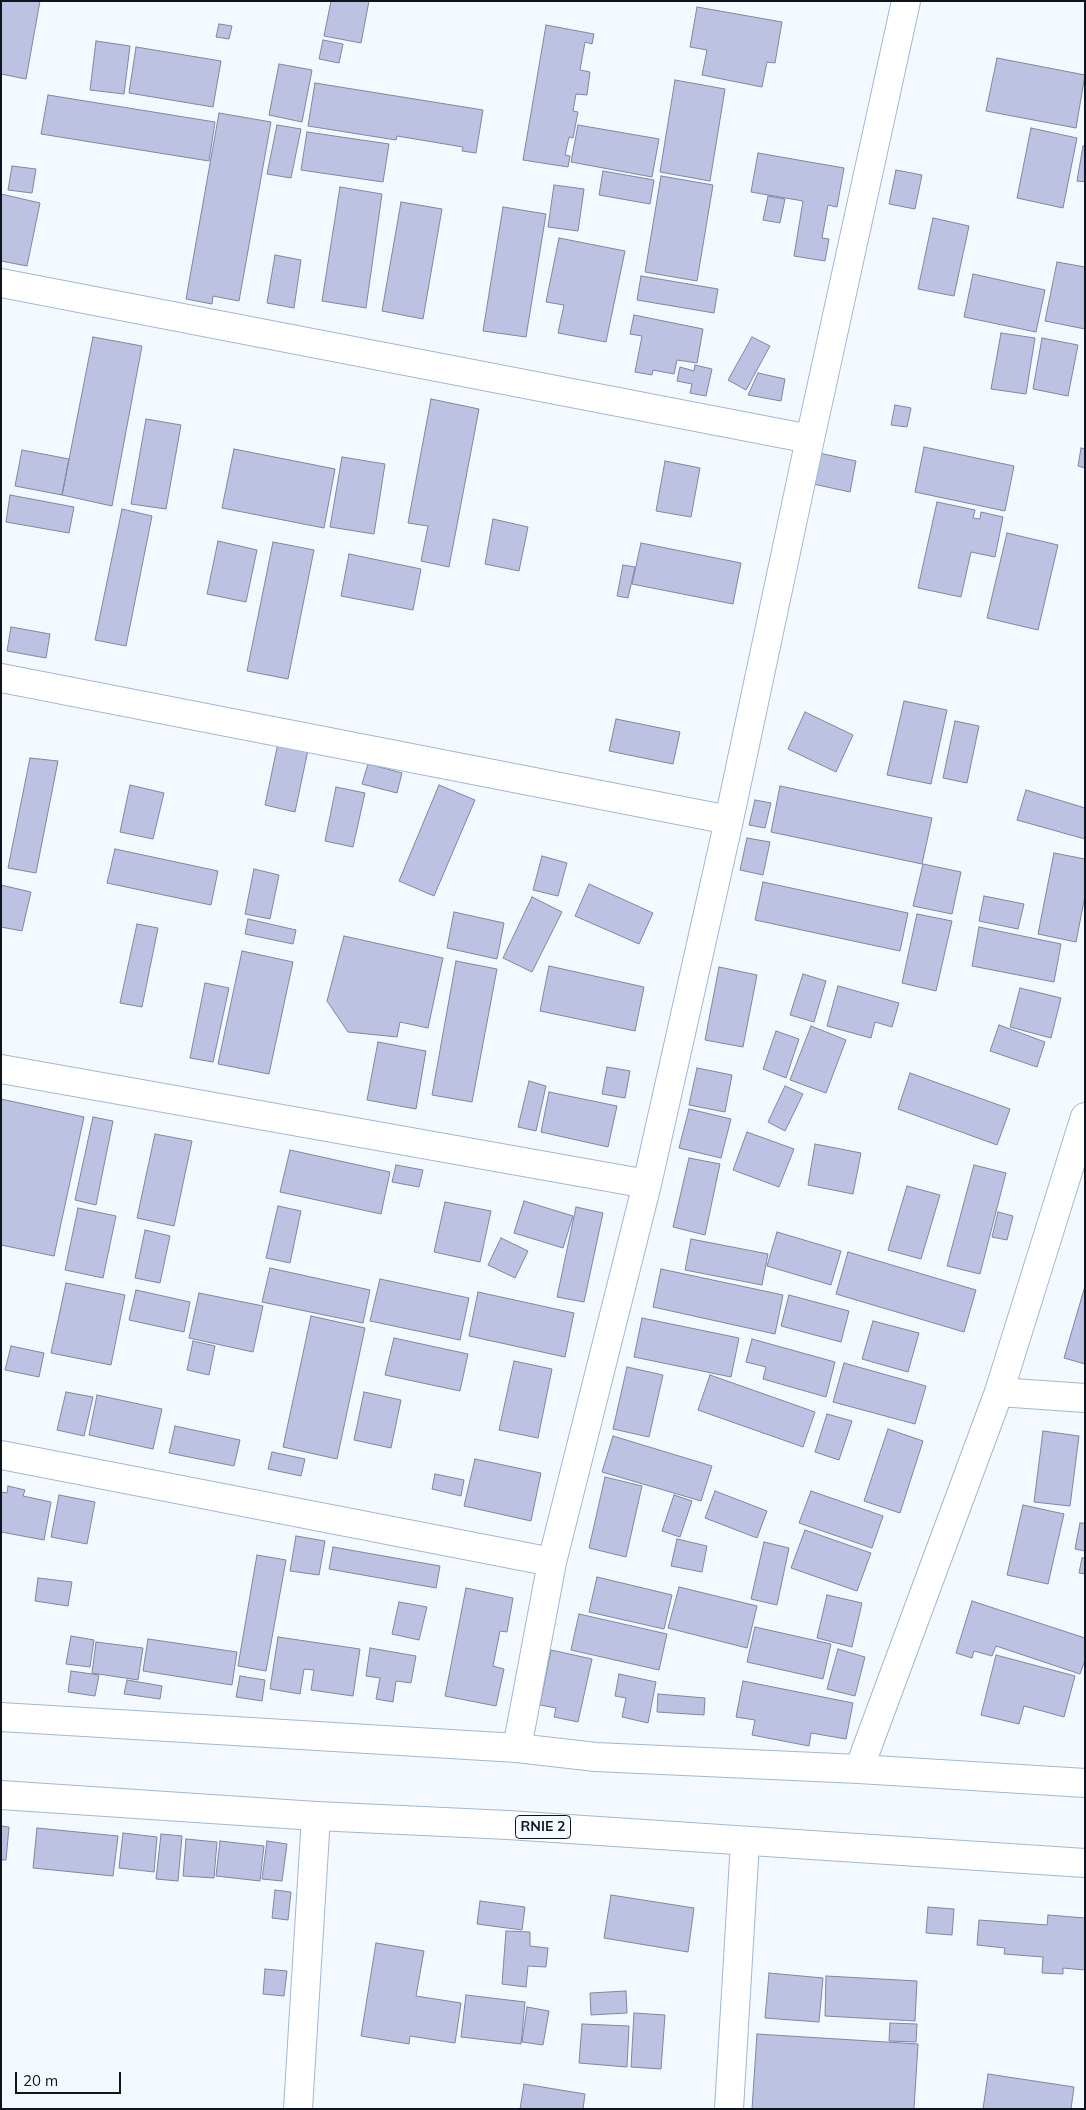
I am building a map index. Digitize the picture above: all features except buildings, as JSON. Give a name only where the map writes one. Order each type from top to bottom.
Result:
[{"type":"street","points":[[517,1748],[552,1562],[647,1184],[729,820],[906,1]]},
{"type":"street","points":[[1,283],[810,439]]},
{"type":"street","points":[[1,678],[729,820]]},
{"type":"street","points":[[1,1069],[647,1184]]},
{"type":"street","points":[[859,1769],[999,1392],[1085,1117]]},
{"type":"street","points":[[999,1392],[1085,1398]]},
{"type":"street","points":[[1,1455],[552,1562]]},
{"type":"street","points":[[1,1717],[517,1748],[596,1757],[859,1769],[1085,1783]]},
{"type":"street","name":"RNIE 2","points":[[1,1795],[316,1816],[508,1824],[745,1842],[1085,1864]]},
{"type":"street","points":[[298,2109],[316,1816]]},
{"type":"street","points":[[729,2109],[745,1842]]}]
